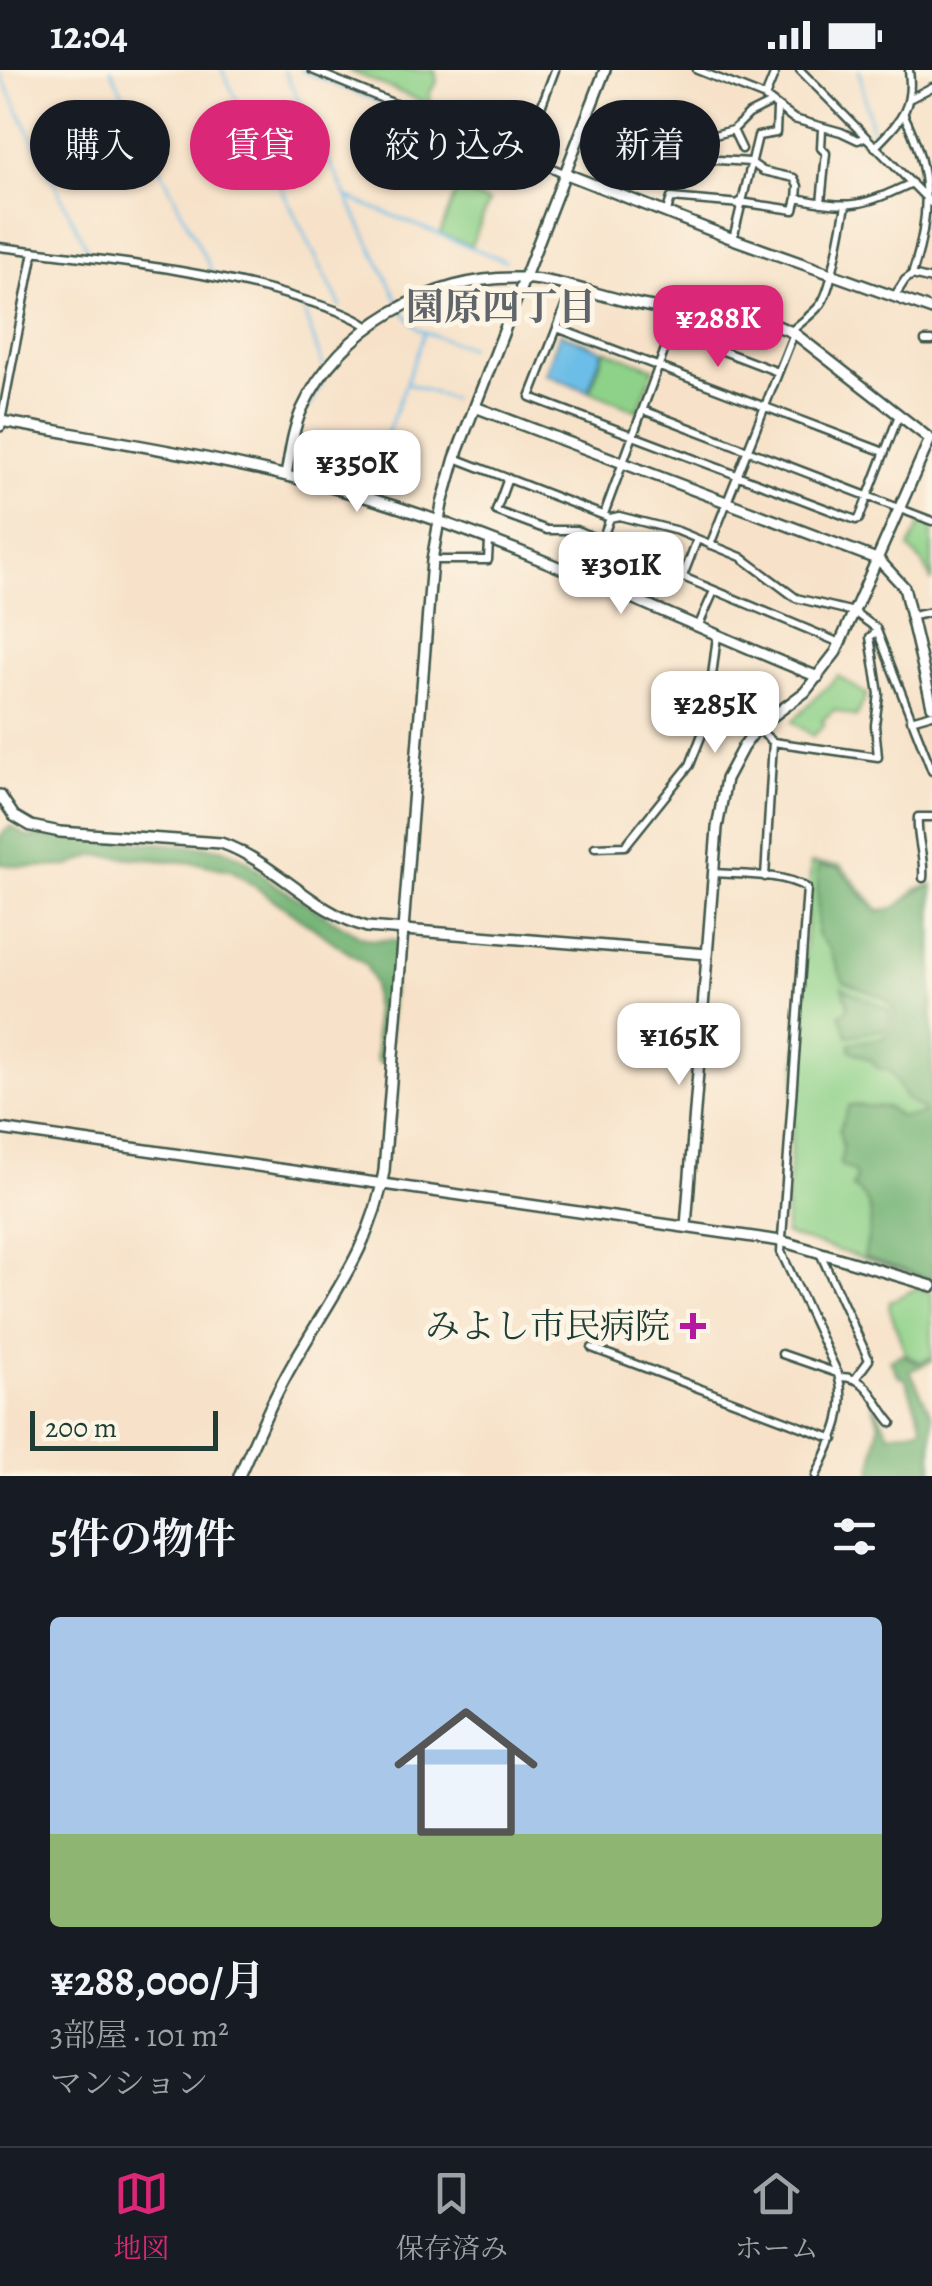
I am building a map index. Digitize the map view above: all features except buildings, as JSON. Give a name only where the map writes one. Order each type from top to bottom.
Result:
[{"type":"street","points":[[544,100],[555,70]]},
{"type":"street","points":[[593,100],[604,70]]},
{"type":"street","points":[[697,70],[771,103],[794,119],[858,140],[865,137]]},
{"type":"street","points":[[733,239],[758,136],[776,133],[771,103],[776,70]]},
{"type":"street","points":[[875,147],[904,115],[910,98],[908,70]]},
{"type":"street","points":[[317,71],[388,100]]},
{"type":"street","points":[[804,72],[932,204]]},
{"type":"street","points":[[910,98],[932,86]]},
{"type":"street","points":[[720,134],[733,130],[749,114],[771,103]]},
{"type":"street","points":[[894,298],[912,275],[925,228],[924,164],[904,115]]},
{"type":"street","points":[[821,203],[826,154],[821,148],[822,129]]},
{"type":"street","points":[[733,130],[742,149]]},
{"type":"street","points":[[239,1476],[280,1386],[353,1267],[382,1183],[438,522],[456,458],[580,134]]},
{"type":"street","points":[[666,214],[671,198],[794,210],[794,178],[768,172],[750,162],[720,160]]},
{"type":"street","points":[[560,171],[733,239],[932,310]]},
{"type":"street","points":[[797,198],[846,206],[872,203],[912,183]]},
{"type":"street","points":[[710,545],[740,476],[792,332],[822,304],[833,274],[832,257],[846,206]]},
{"type":"street","points":[[0,247],[240,281],[333,309],[369,327]]},
{"type":"street","points":[[34,251],[0,424],[286,475],[353,493],[489,542],[818,677]]},
{"type":"street","points":[[912,275],[932,280]]},
{"type":"street","points":[[286,475],[302,409],[322,376],[369,327],[445,287],[495,279],[524,278],[679,311],[758,321],[792,332],[931,438],[840,643],[805,692],[756,728],[734,760],[722,794],[686,1226]]},
{"type":"street","points":[[572,288],[530,397],[856,520],[899,415]]},
{"type":"street","points":[[586,581],[623,462],[679,311]]},
{"type":"street","points":[[557,328],[884,452]]},
{"type":"street","points":[[673,332],[778,372]]},
{"type":"street","points":[[475,407],[878,560],[904,587],[932,706]]},
{"type":"street","points":[[643,410],[932,521]]},
{"type":"street","points":[[456,458],[607,516],[619,516],[698,540],[741,557],[796,598],[854,612],[877,631],[932,770]]},
{"type":"street","points":[[508,478],[496,511],[548,530],[576,530],[840,643]]},
{"type":"street","points":[[683,576],[698,540]]},
{"type":"street","points":[[432,560],[488,560],[489,542]]},
{"type":"street","points":[[698,628],[714,591]]},
{"type":"street","points":[[913,616],[932,612]]},
{"type":"street","points":[[756,728],[773,742],[878,757],[874,725],[879,694],[870,637],[877,631]]},
{"type":"street","points":[[595,847],[625,846],[690,765],[706,724],[717,636]]},
{"type":"street","points":[[911,720],[932,714]]},
{"type":"street","points":[[765,877],[773,742]]},
{"type":"street","points":[[0,795],[14,816],[31,826],[60,832],[222,843],[241,850],[337,916],[366,926],[707,954]]},
{"type":"street","points":[[923,878],[925,858],[918,818],[932,817]]},
{"type":"street","points":[[715,873],[798,882],[808,888],[781,1252],[839,1376],[842,1412],[816,1476]]},
{"type":"street","points":[[0,1129],[781,1240],[932,1286]]},
{"type":"street","points":[[820,1252],[870,1360],[855,1379]]},
{"type":"street","points":[[592,1348],[834,1438]]},
{"type":"street","points":[[782,1354],[855,1379],[869,1388],[892,1423]]},
{"type":"green space","points":[[348,70],[435,70],[437,82],[430,100],[418,100]]},
{"type":"green space","points":[[457,190],[489,202],[471,246],[440,234]]},
{"type":"green space","points":[[605,350],[654,368],[638,411],[590,391]]},
{"type":"green space","points":[[921,522],[932,526],[932,582],[925,566],[909,548]]},
{"type":"green space","points":[[838,676],[867,695],[856,717],[834,710],[813,736],[792,721]]},
{"type":"green space","points":[[11,826],[27,837],[65,836],[222,848],[247,860],[273,883],[361,937],[394,940],[399,944],[387,1059],[377,1061],[373,982],[366,965],[233,871],[197,863],[95,855],[69,866],[0,864],[0,836]]},
{"type":"green space","points":[[811,863],[841,866],[879,910],[897,908],[916,889],[932,884],[932,1280],[785,1234]]},
{"type":"green space","points":[[818,866],[839,868],[877,912],[894,907],[932,885],[932,1279],[864,1257],[870,1210],[852,1187],[856,1180],[854,1172],[840,1165],[843,1149],[839,1131],[849,1105],[887,1107],[901,1117],[924,1111],[906,1099],[890,1071],[877,1068],[871,1060],[850,1050],[850,1043],[882,1038],[894,1029],[894,1009],[885,998],[844,982],[829,948],[817,935]]},
{"type":"green space","points":[[842,987],[889,1010],[887,1029],[848,1036],[840,1014],[848,1005]]},
{"type":"green space","points":[[917,1288],[932,1293],[932,1357],[920,1362],[905,1353],[889,1307],[890,1301]]},
{"type":"green space","points":[[902,1354],[918,1363],[932,1357],[932,1361],[910,1371],[932,1415],[932,1476],[871,1476],[879,1424],[868,1391],[889,1434],[923,1427],[905,1378],[899,1377],[890,1360]]},
{"type":"water","points":[[560,333],[603,350],[588,391],[545,374]]},
{"type":"waterway","points":[[111,70],[212,272]]},
{"type":"waterway","points":[[222,70],[341,307]]},
{"type":"waterway","points":[[284,70],[404,313],[419,330],[469,348]]},
{"type":"waterway","points":[[300,70],[374,100]]},
{"type":"waterway","points":[[859,70],[873,135]]},
{"type":"waterway","points":[[0,73],[89,253]]},
{"type":"waterway","points":[[349,198],[505,261]]},
{"type":"waterway","points":[[302,306],[323,366]]},
{"type":"waterway","points":[[387,434],[424,334]]},
{"type":"waterway","points":[[311,406],[324,379]]},
{"type":"waterway","points":[[406,383],[451,399]]},
{"type":"place","name":"みよし市民病院","points":[[693,1326]]},
{"type":"district","name":"園原四丁目","points":[[501,307]]}]
